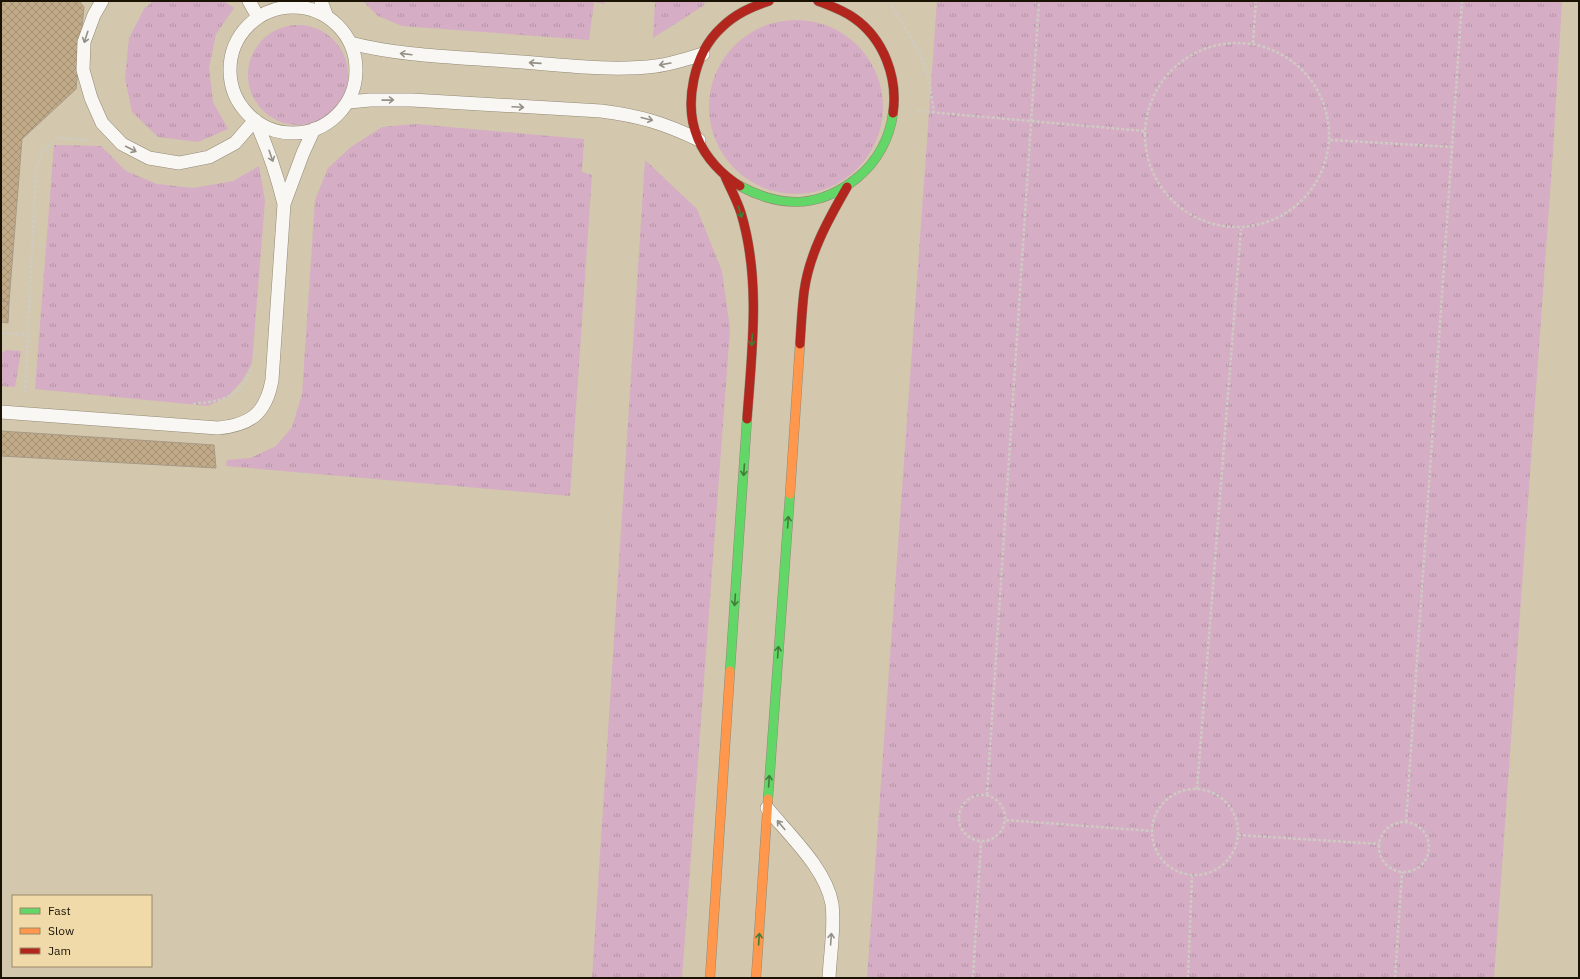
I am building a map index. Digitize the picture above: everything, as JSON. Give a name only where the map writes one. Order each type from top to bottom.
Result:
[{"type":"street","points":[[744,1],[713,36],[703,54],[693,79],[691,104],[695,128],[699,140],[714,164],[725,176],[746,191],[771,200],[797,202],[823,198],[847,187],[871,167],[887,140],[895,109],[895,89],[891,70],[883,51],[860,12]]},
{"type":"street","points":[[728,20],[754,5],[769,1]]},
{"type":"street","points":[[818,1],[841,9],[865,27],[883,51]]},
{"type":"street","points":[[710,978],[754,319],[753,283],[749,247],[740,212],[725,176]]},
{"type":"street","points":[[756,978],[804,292],[813,255],[828,220],[847,187]]},
{"type":"lane","points":[[102,1],[94,15],[84,42],[83,70],[90,98],[102,122],[122,144],[149,158],[179,163],[209,157],[235,143],[255,120]]},
{"type":"lane","points":[[249,1],[267,9],[296,7],[309,9],[328,17]]},
{"type":"lane","points":[[267,9],[246,28],[236,42],[231,59],[234,93],[243,108],[255,120],[272,129],[290,132],[314,128],[333,118],[349,102],[355,77],[355,59],[350,43],[342,31],[328,17],[321,1]]},
{"type":"lane","points":[[350,43],[415,55],[606,67],[656,66],[680,62],[703,54]]},
{"type":"lane","points":[[349,102],[370,100],[412,100],[601,111],[626,114],[652,120],[699,140]]},
{"type":"lane","points":[[255,120],[275,168],[284,204]]},
{"type":"lane","points":[[1,412],[218,428],[234,427],[248,421],[261,410],[269,396],[272,380],[284,204],[314,128]]},
{"type":"lane","points":[[767,808],[812,862],[821,875],[828,890],[832,905],[829,978]]},
{"type":"path","points":[[889,1],[920,53],[929,79],[934,113]]},
{"type":"path","points":[[987,795],[1039,1]]},
{"type":"path","points":[[1253,43],[1256,1]]},
{"type":"path","points":[[1406,822],[1462,1]]},
{"type":"path","points":[[1222,43],[1253,43],[1284,55],[1310,77],[1325,106],[1330,140],[1322,173],[1303,202],[1275,221],[1241,229],[1211,225],[1183,211],[1161,190],[1148,162],[1144,131],[1151,100],[1167,73],[1192,53],[1222,43]]},
{"type":"path","points":[[895,109],[1144,131]]},
{"type":"path","points":[[33,393],[25,393],[36,170],[42,152],[58,138],[93,140]]},
{"type":"path","points":[[1330,140],[1452,147]]},
{"type":"path","points":[[1197,789],[1241,229]]},
{"type":"path","points":[[1,333],[28,335]]},
{"type":"path","points":[[186,405],[209,403],[231,396],[246,382],[253,365]]},
{"type":"path","points":[[1197,789],[1211,792],[1222,799],[1232,809],[1237,821],[1238,835],[1234,851],[1224,865],[1209,874],[1192,876],[1176,872],[1162,862],[1154,847],[1152,831],[1154,817],[1161,805],[1171,796],[1184,790],[1197,789]]},
{"type":"path","points":[[987,795],[997,799],[1004,808],[1006,820],[1002,831],[993,839],[981,842],[969,837],[961,828],[959,815],[964,803],[974,796],[987,795]]},
{"type":"path","points":[[1006,820],[1152,831]]},
{"type":"path","points":[[1406,822],[1418,826],[1426,836],[1429,849],[1425,861],[1415,870],[1402,872],[1390,868],[1381,858],[1379,844],[1383,832],[1393,824],[1406,822]]},
{"type":"path","points":[[1238,835],[1379,844]]},
{"type":"path","points":[[973,978],[981,842]]},
{"type":"path","points":[[1396,978],[1402,872]]},
{"type":"path","points":[[1188,978],[1192,876]]},
{"type":"green space","points":[[153,1],[224,1],[234,8],[216,34],[209,68],[213,102],[228,129],[198,142],[158,137],[132,112],[125,79],[129,38],[144,9]]},
{"type":"green space","points":[[363,1],[605,1],[604,4],[594,2],[589,40],[402,26],[378,16]]},
{"type":"green space","points":[[655,1],[706,1],[703,6],[653,38]]},
{"type":"green space","points":[[937,1],[1562,1],[1553,151],[1494,978],[867,978]]},
{"type":"green space","points":[[787,20],[805,20],[837,30],[858,45],[873,66],[883,98],[883,116],[873,148],[858,169],[837,184],[821,190],[805,194],[787,194],[755,184],[734,169],[719,148],[713,132],[709,116],[709,98],[719,66],[734,45],[755,30],[771,24]]},
{"type":"green space","points":[[298,25],[317,29],[333,40],[344,56],[348,75],[344,94],[333,110],[317,121],[298,125],[279,121],[263,110],[252,94],[248,75],[252,56],[263,40],[279,29]]},
{"type":"green space","points":[[416,124],[584,139],[582,172],[592,175],[570,496],[226,466],[227,460],[250,458],[276,446],[292,427],[302,394],[315,200],[328,168],[351,147],[382,127]]},
{"type":"green space","points":[[54,145],[101,146],[126,171],[157,184],[193,188],[233,181],[259,166],[265,201],[252,363],[242,381],[227,397],[208,406],[35,389]]},
{"type":"green space","points":[[645,160],[697,209],[722,271],[730,329],[682,978],[592,978]]},
{"type":"green space","points":[[6,350],[21,351],[15,387],[1,386],[1,354]]},
{"type":"building","points":[[1,1],[79,1],[84,7],[76,89],[22,139],[9,302],[1,301]]},
{"type":"building","points":[[1,301],[9,302],[8,323],[1,322]]},
{"type":"building","points":[[1,431],[214,445],[216,468],[1,456]]},
{"type":"traffic: fast","points":[[740,186],[771,199],[786,201],[800,202],[815,200],[829,195],[843,188],[871,165],[886,140],[893,113]]},
{"type":"traffic: fast","points":[[730,671],[747,419]]},
{"type":"traffic: fast","points":[[768,799],[790,494]]},
{"type":"traffic: slow","points":[[790,494],[800,344]]},
{"type":"traffic: slow","points":[[710,978],[730,671]]},
{"type":"traffic: slow","points":[[756,978],[768,799]]},
{"type":"traffic: jam","points":[[740,186],[715,166],[701,146],[691,110],[694,80],[704,51],[721,28],[744,12],[769,1]]},
{"type":"traffic: jam","points":[[818,1],[837,8],[850,15],[864,27],[881,48],[891,73],[894,100],[893,113]]},
{"type":"traffic: jam","points":[[725,176],[741,213],[751,263],[753,289],[753,341],[747,419]]},
{"type":"traffic: jam","points":[[800,344],[804,292],[810,264],[826,225],[847,187]]}]
